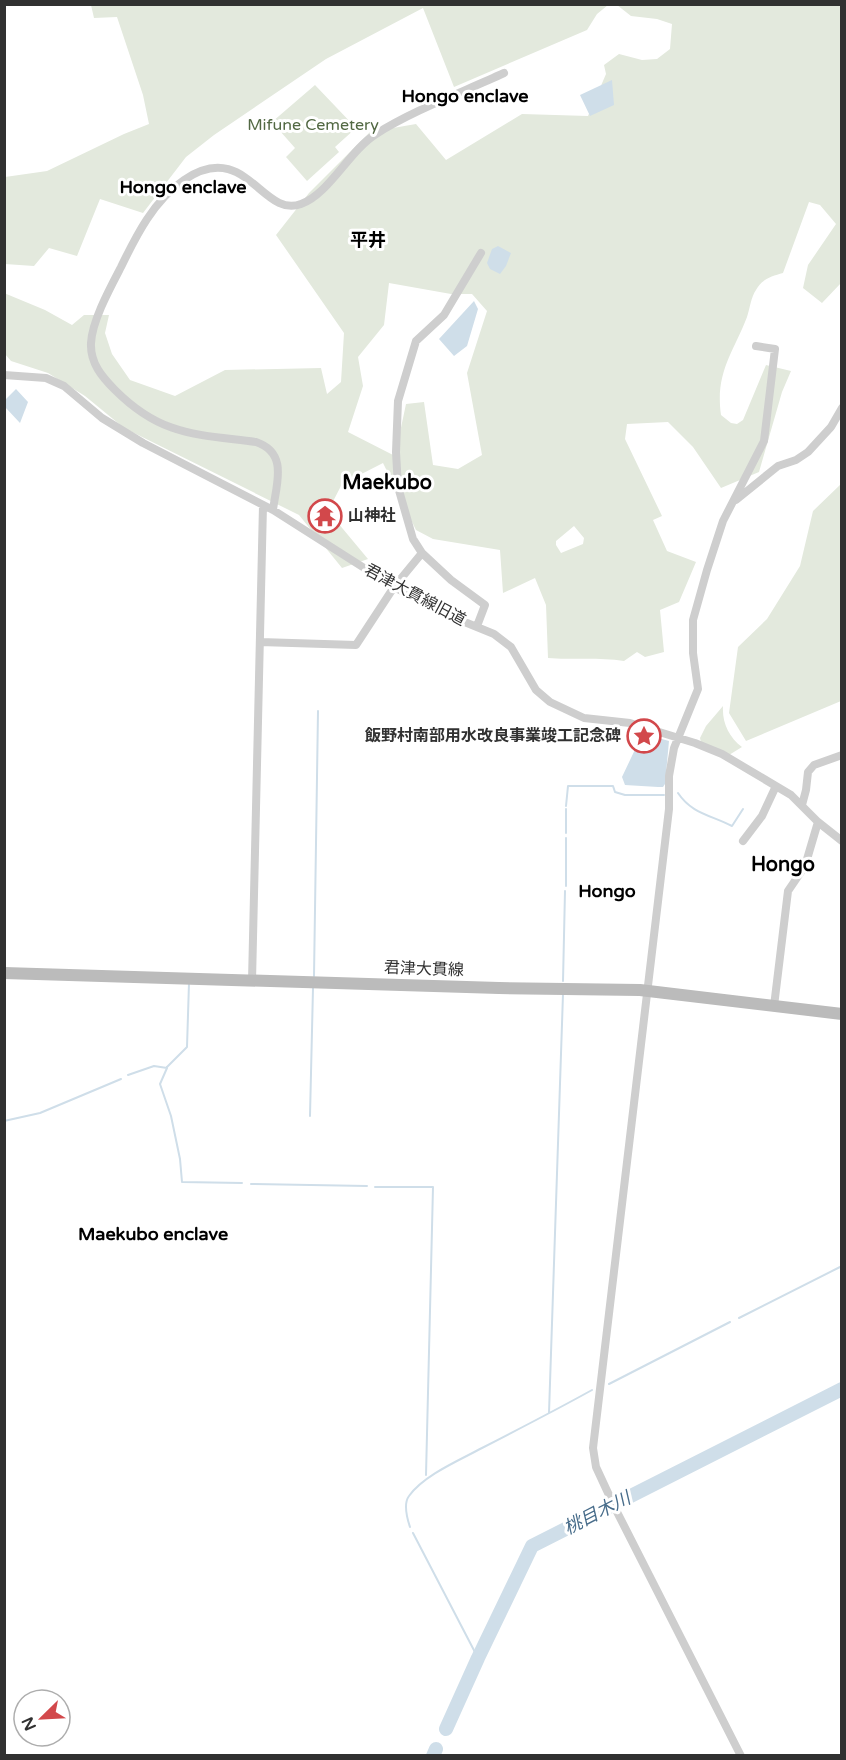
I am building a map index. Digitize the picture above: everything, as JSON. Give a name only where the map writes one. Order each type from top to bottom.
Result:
[{"type":"main road","name":"君津大貫線","points":[[4,973],[648,991],[842,1014]]},
{"type":"street","points":[[273,510],[279,470],[272,450],[265,445],[183,432],[165,426],[137,410],[100,376],[92,355],[91,342],[95,325],[137,236],[168,193],[184,179],[210,168],[230,168],[281,203],[288,206],[299,205],[312,199],[354,152],[375,134],[504,73]]},
{"type":"street","points":[[477,626],[485,605],[451,580],[422,554],[413,539],[398,487],[398,401],[416,341],[444,315],[481,253]]},
{"type":"street","points":[[741,1755],[615,1509],[596,1467],[594,1442],[669,808],[669,776],[678,738],[698,689],[692,633],[697,604],[723,521],[764,441],[775,349],[756,346]]},
{"type":"street","name":"君津大貫線旧道","points":[[4,375],[46,378],[64,386],[102,418],[143,443],[273,510],[394,587],[446,614],[494,634],[510,647],[536,690],[550,702],[566,711],[584,718],[630,723],[722,754],[776,786],[802,805],[818,822],[842,841]]},
{"type":"street","points":[[735,500],[778,466],[796,460],[808,452],[831,427],[842,408]]},
{"type":"street","points":[[252,981],[263,505]]},
{"type":"street","points":[[260,642],[356,645],[394,587],[422,554]]},
{"type":"street","points":[[802,805],[808,772],[814,765],[842,755]]},
{"type":"street","points":[[744,841],[762,816],[776,786]]},
{"type":"street","points":[[774,1006],[788,891],[805,866],[818,822]]},
{"type":"green space","points":[[91,4],[608,5],[597,14],[587,30],[454,87],[423,8],[326,59],[214,135],[186,157],[143,213],[100,199],[77,256],[49,248],[34,266],[5,264],[5,177],[47,171],[149,124],[143,95],[117,17],[94,18]]},
{"type":"green space","points":[[617,5],[841,5],[841,283],[822,303],[803,288],[808,265],[836,224],[820,205],[809,202],[783,273],[764,281],[754,293],[747,317],[723,375],[721,415],[731,423],[737,424],[743,420],[766,365],[791,371],[782,392],[759,472],[721,488],[693,447],[668,422],[627,424],[625,439],[662,516],[653,520],[667,551],[696,562],[679,602],[660,610],[664,652],[645,657],[637,652],[624,661],[548,658],[546,605],[535,578],[503,593],[500,550],[433,539],[416,530],[383,463],[342,484],[328,511],[368,559],[342,568],[299,515],[124,428],[85,396],[48,373],[11,361],[5,354],[4,293],[45,310],[72,325],[84,315],[109,315],[105,333],[112,354],[130,380],[175,396],[225,370],[321,368],[327,394],[341,382],[344,333],[276,235],[309,193],[370,132],[416,124],[446,160],[522,114],[588,116],[606,74],[604,65],[619,54],[642,60],[657,59],[670,49],[672,24],[657,19],[631,16]],"holes":[[[389,283],[451,294],[472,294],[487,311],[467,373],[482,455],[458,469],[433,465],[424,402],[406,404],[395,456],[348,432],[363,386],[358,357],[384,325]],[[574,526],[584,538],[583,544],[561,553],[556,541]]]},
{"type":"green space","name":"Mifune Cemetery","points":[[315,85],[356,128],[335,147],[339,152],[307,181],[286,157],[295,148],[272,122]]},
{"type":"green space","points":[[841,484],[841,701],[746,741],[729,713],[738,647],[767,619],[800,566],[813,511]]},
{"type":"green space","points":[[723,706],[727,729],[742,747],[729,755],[701,742],[700,738],[706,726]]},
{"type":"shaded area","points":[[612,80],[614,105],[590,116],[580,95]]},
{"type":"shaded area","points":[[498,246],[511,253],[500,274],[490,269],[487,263],[492,249]]},
{"type":"shaded area","points":[[474,301],[478,309],[467,346],[454,356],[439,339]]},
{"type":"shaded area","points":[[16,389],[28,402],[20,423],[5,407],[5,400]]},
{"type":"shaded area","points":[[648,735],[669,741],[665,784],[663,787],[625,785],[622,777],[640,739]]},
{"type":"waterway","points":[[314,976],[318,711]]},
{"type":"waterway","points":[[566,806],[568,786],[613,786],[615,792],[625,795],[664,795]]},
{"type":"waterway","points":[[678,793],[696,810],[732,826],[743,809]]},
{"type":"waterway","points":[[566,809],[566,833]]},
{"type":"waterway","points":[[566,838],[566,886]]},
{"type":"waterway","points":[[563,981],[565,891]]},
{"type":"waterway","points":[[167,1067],[187,1047],[189,983]]},
{"type":"waterway","points":[[310,1116],[313,988]]},
{"type":"waterway","points":[[549,1413],[563,994]]},
{"type":"waterway","points":[[128,1075],[154,1066],[167,1068],[160,1084],[171,1116],[180,1159],[182,1182],[242,1183]]},
{"type":"waterway","points":[[4,1121],[40,1113],[121,1079]]},
{"type":"waterway","points":[[251,1184],[367,1186]]},
{"type":"waterway","points":[[375,1187],[433,1187],[426,1475]]},
{"type":"waterway","points":[[739,1318],[842,1266]]},
{"type":"waterway","points":[[609,1384],[730,1322]]},
{"type":"waterway","name":"桃目木川","points":[[446,1729],[532,1546],[842,1389]]},
{"type":"waterway","points":[[410,1527],[406,1511],[407,1499],[424,1481],[453,1463],[592,1390]]},
{"type":"waterway","points":[[413,1533],[478,1658]]},
{"type":"waterway","name":"桃目木川","points":[[433,1756],[436,1749]]},
{"type":"place","name":"山神社","points":[[325,516]]},
{"type":"place","name":"飯野村南部用水改良事業竣工記念碑","points":[[644,736]]},
{"type":"district","name":"Hongo enclave","points":[[465,96]]},
{"type":"district","name":"Hongo enclave","points":[[183,187]]},
{"type":"district","name":"平井","points":[[368,240]]},
{"type":"district","name":"Maekubo","points":[[387,483]]},
{"type":"district","name":"Hongo","points":[[783,865]]},
{"type":"district","name":"Hongo","points":[[607,891]]},
{"type":"district","name":"Maekubo enclave","points":[[153,1234]]}]
